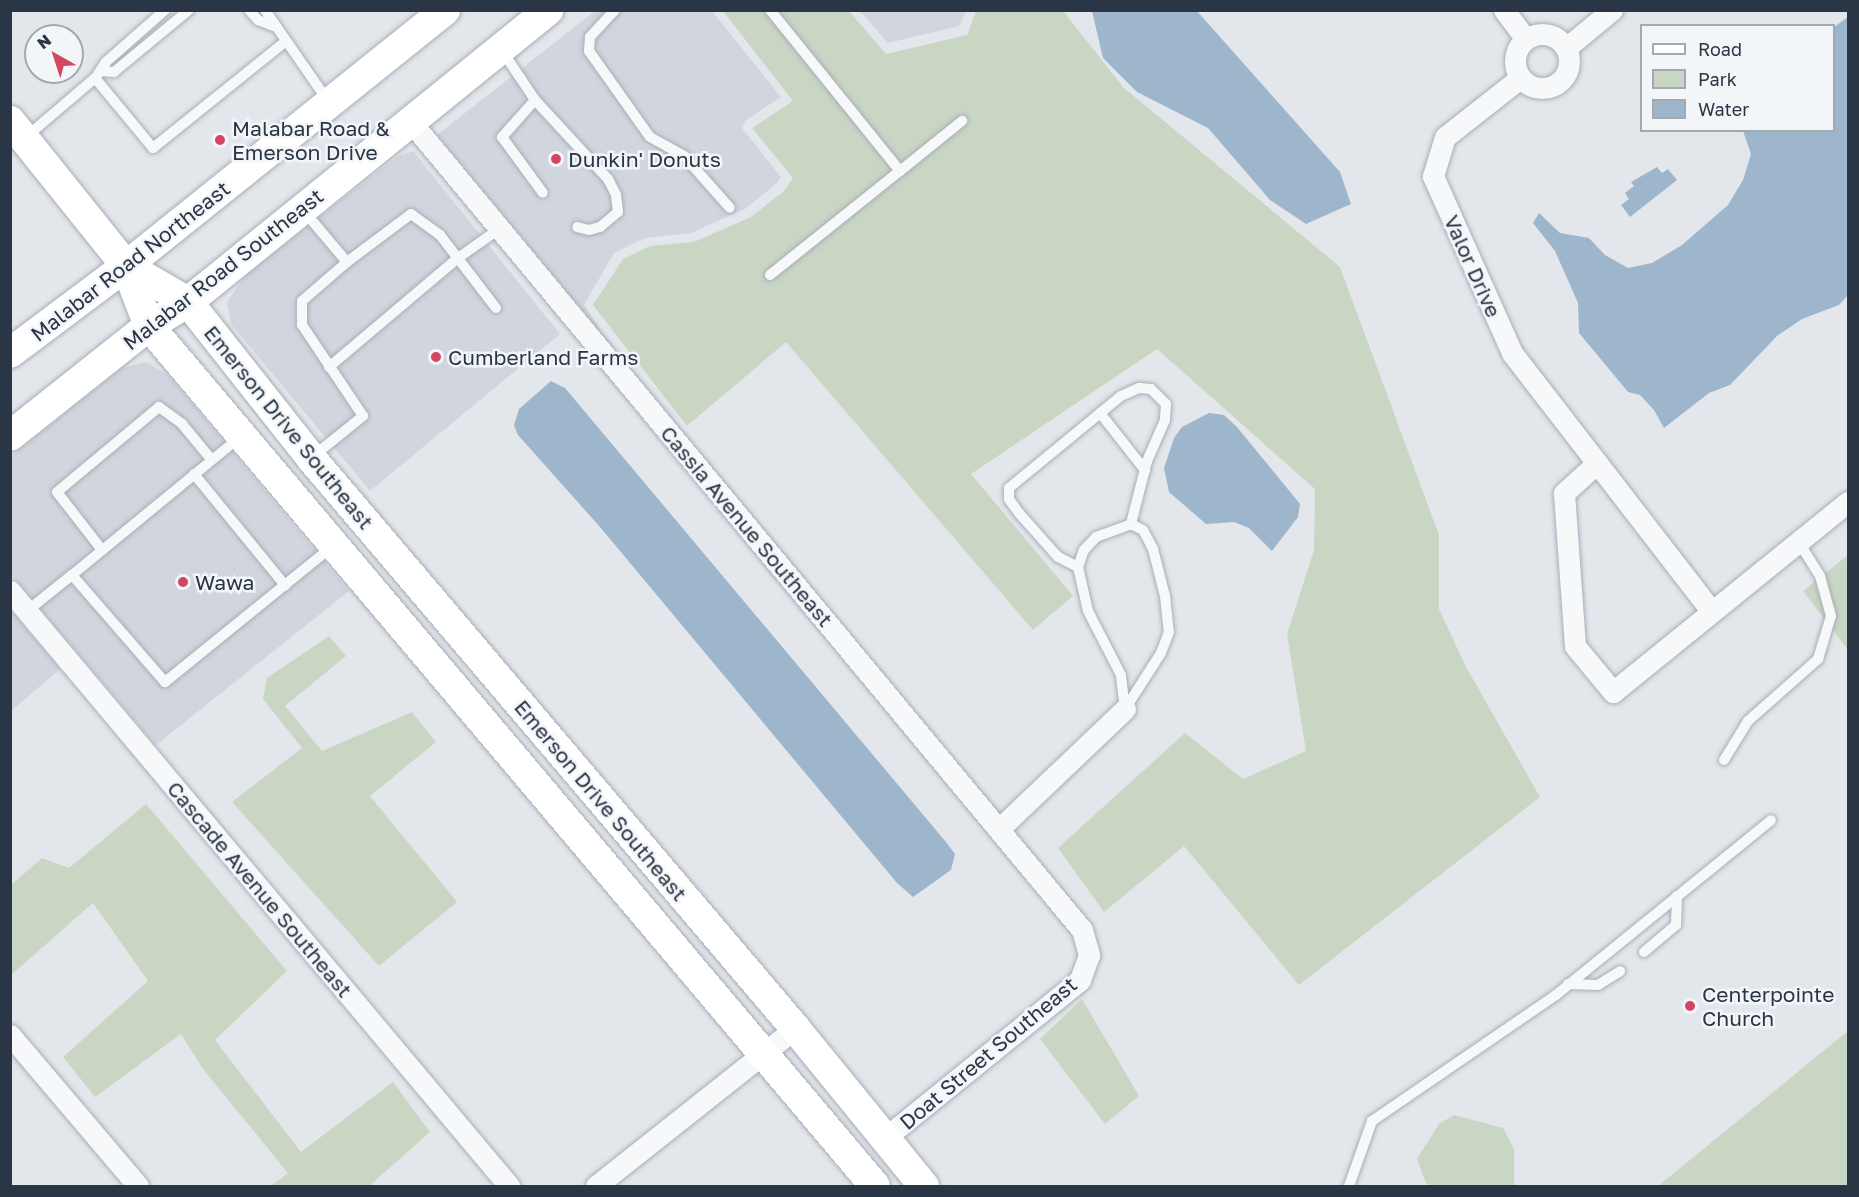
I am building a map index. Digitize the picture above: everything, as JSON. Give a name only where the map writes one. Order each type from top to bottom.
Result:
[{"type":"street","name":"Malabar Road Northeast","points":[[10,353],[126,266],[446,10]]},
{"type":"street","name":"Malabar Road Southeast","points":[[10,436],[149,326],[188,302],[301,208],[548,10]]},
{"type":"street","points":[[1504,10],[1526,39]]},
{"type":"street","points":[[1566,48],[1612,10]]},
{"type":"street","points":[[1534,35],[1553,36],[1566,48],[1567,73],[1555,85],[1538,88],[1520,78],[1516,54],[1526,39],[1534,35]]},
{"type":"street","name":"Valor Drive","points":[[1520,78],[1445,137],[1433,176],[1512,353],[1712,612]]},
{"type":"street","name":"Cassia Avenue Southeast","points":[[411,122],[1082,930]]},
{"type":"street","points":[[17,130],[126,266]]},
{"type":"street","name":"Emerson Drive Southeast","points":[[126,266],[188,302],[311,458],[795,1028],[924,1186]]},
{"type":"street","name":"Emerson Drive Southeast","points":[[126,266],[149,326],[766,1053],[874,1186]]},
{"type":"street","points":[[1597,464],[1564,493],[1575,646],[1613,692],[1848,502]]},
{"type":"street","name":"Cascade Avenue Southeast","points":[[10,591],[509,1186]]},
{"type":"street","points":[[999,829],[1125,708]]},
{"type":"street","name":"Doat Street Southeast","points":[[885,1138],[1080,980],[1089,955],[1082,930]]},
{"type":"street","points":[[596,1186],[795,1028]]},
{"type":"street","points":[[10,1035],[138,1186]]},
{"type":"lane","points":[[17,130],[98,74],[105,62],[165,10]]},
{"type":"lane","points":[[98,74],[114,72],[189,10]]},
{"type":"lane","points":[[249,10],[258,20],[274,26]]},
{"type":"lane","points":[[265,10],[329,103]]},
{"type":"lane","points":[[615,10],[590,37],[590,51],[650,137],[684,156],[730,208]]},
{"type":"lane","points":[[770,10],[900,171]]},
{"type":"lane","points":[[98,74],[153,148],[286,40]]},
{"type":"lane","points":[[501,49],[535,100],[608,179],[616,195],[618,212],[600,227],[589,230],[577,227]]},
{"type":"lane","points":[[535,100],[502,137],[543,193]]},
{"type":"lane","points":[[770,275],[962,121]]},
{"type":"lane","points":[[301,208],[347,262]]},
{"type":"lane","points":[[311,458],[363,416],[302,325],[302,301],[347,262],[411,214],[440,235],[496,308]]},
{"type":"lane","points":[[329,368],[458,258],[499,229]]},
{"type":"lane","points":[[1078,567],[1058,557],[1019,513],[1009,499],[1009,488],[1100,413],[1139,388],[1151,389],[1161,396],[1166,404],[1165,420],[1145,470],[1131,524]]},
{"type":"lane","points":[[102,550],[57,492],[142,421],[159,407],[182,424],[211,459]]},
{"type":"lane","points":[[1100,413],[1145,470]]},
{"type":"lane","points":[[27,611],[242,435]]},
{"type":"lane","points":[[195,474],[285,585]]},
{"type":"lane","points":[[1131,524],[1143,530],[1153,549],[1165,596],[1169,632],[1161,653],[1125,708],[1120,675],[1088,611],[1078,567],[1084,550],[1096,537],[1131,524]]},
{"type":"lane","points":[[1724,760],[1748,721],[1818,659],[1831,616],[1820,576],[1799,542]]},
{"type":"lane","points":[[72,575],[165,682],[335,545]]},
{"type":"lane","points":[[1349,1186],[1372,1121],[1568,984],[1771,820]]},
{"type":"lane","points":[[1644,952],[1676,925],[1677,897]]},
{"type":"lane","points":[[1568,984],[1598,985],[1620,971]]},
{"type":"shaded area","points":[[595,11],[712,11],[781,97],[746,120],[742,128],[781,177],[776,184],[745,209],[691,233],[645,238],[614,253],[584,305],[615,350],[437,135]]},
{"type":"shaded area","points":[[860,11],[966,11],[959,26],[888,43]]},
{"type":"shaded area","points":[[413,151],[560,334],[370,491],[231,324],[227,302],[246,275],[398,156]]},
{"type":"shaded area","points":[[146,362],[168,375],[349,591],[156,745],[11,574],[10,457],[122,368]]},
{"type":"shaded area","points":[[11,611],[60,669],[10,711]]},
{"type":"green space","points":[[723,11],[849,11],[886,54],[967,35],[976,11],[1063,11],[1123,87],[1340,267],[1439,535],[1439,609],[1466,667],[1540,797],[1299,985],[1184,846],[1104,912],[1058,848],[1185,733],[1243,779],[1306,751],[1287,634],[1314,550],[1315,489],[1157,349],[971,474],[1073,596],[1033,630],[786,342],[687,426],[593,305],[623,259],[650,246],[694,242],[751,217],[784,191],[793,178],[752,128],[793,101]]},
{"type":"green space","points":[[1848,555],[1848,650],[1803,591]]},
{"type":"green space","points":[[329,636],[346,656],[285,706],[322,751],[412,712],[436,742],[370,796],[457,902],[379,966],[232,802],[302,748],[263,699],[267,678]]},
{"type":"green space","points":[[146,804],[287,971],[215,1040],[301,1152],[393,1082],[430,1132],[369,1186],[271,1186],[288,1173],[203,1069],[181,1034],[95,1097],[63,1057],[148,981],[93,903],[11,975],[11,885],[42,858],[69,868]]},
{"type":"green space","points":[[1082,999],[1139,1096],[1105,1124],[1040,1039]]},
{"type":"green space","points":[[1848,1031],[1848,1186],[1658,1186]]},
{"type":"green space","points":[[1454,1115],[1503,1128],[1514,1149],[1514,1186],[1434,1186],[1426,1183],[1417,1159],[1439,1124]]},
{"type":"water","points":[[1092,11],[1197,11],[1340,172],[1351,204],[1306,224],[1270,200],[1208,128],[1137,92],[1103,58]]},
{"type":"water","points":[[1848,17],[1848,295],[1839,305],[1802,319],[1777,336],[1730,385],[1709,393],[1664,428],[1654,410],[1640,395],[1628,392],[1579,333],[1578,303],[1555,251],[1533,223],[1539,213],[1560,233],[1589,238],[1605,255],[1628,268],[1652,263],[1682,245],[1728,205],[1743,180],[1751,154],[1743,132],[1835,132],[1835,26]]},
{"type":"water","points":[[1657,167],[1662,173],[1668,169],[1677,180],[1630,217],[1621,205],[1629,199],[1625,193],[1634,186],[1631,182]]},
{"type":"water","points":[[551,381],[565,388],[946,842],[955,854],[951,870],[913,897],[897,883],[600,527],[518,435],[514,425],[519,409]]},
{"type":"water","points":[[1209,413],[1224,415],[1237,427],[1300,504],[1298,517],[1272,551],[1249,528],[1234,522],[1206,524],[1169,492],[1164,468],[1174,438],[1182,427]]},
{"type":"place","name":"Malabar Road & Emerson Drive","points":[[220,140]]},
{"type":"place","name":"Dunkin' Donuts","points":[[556,159]]},
{"type":"place","name":"Cumberland Farms","points":[[436,357]]},
{"type":"place","name":"Wawa","points":[[183,582]]},
{"type":"place","name":"Centerpointe Church","points":[[1690,1006]]}]
